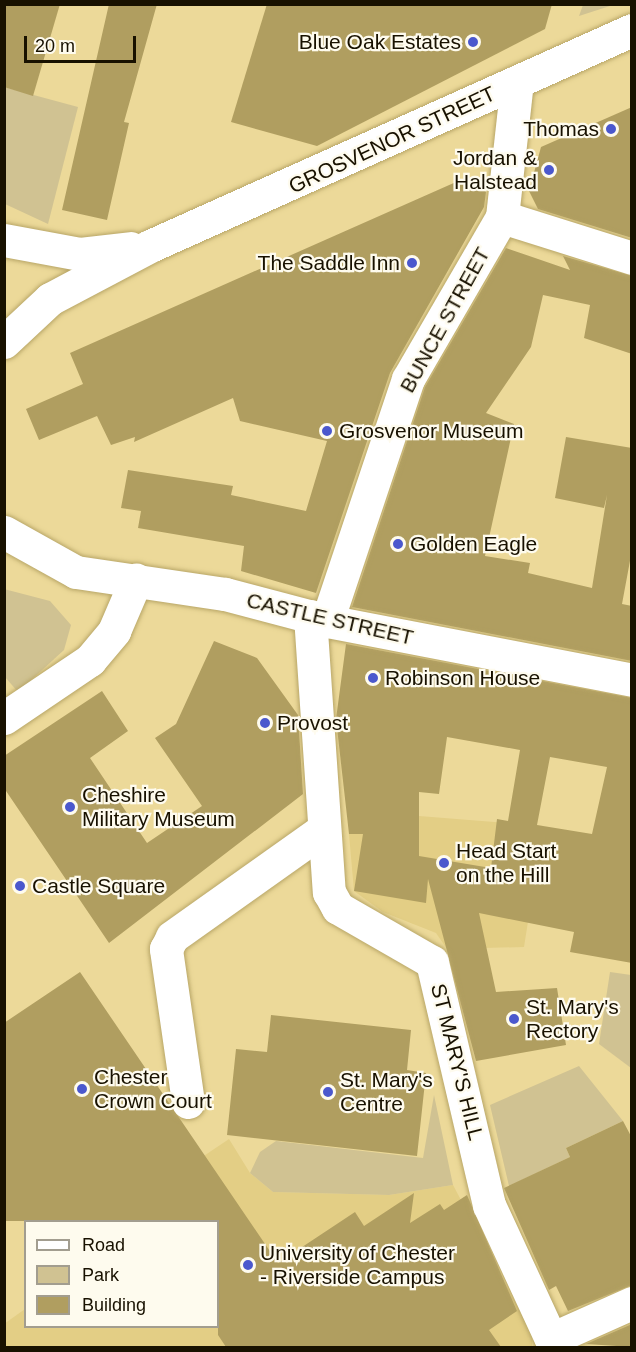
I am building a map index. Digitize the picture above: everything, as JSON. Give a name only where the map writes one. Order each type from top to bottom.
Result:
[{"type":"main road","name":"GROSVENOR STREET","points":[[4,342],[50,299],[150,246],[632,30]]},
{"type":"main road","name":"BUNCE STREET","points":[[319,619],[374,480],[408,380],[502,217],[517,82]]},
{"type":"main road","points":[[502,217],[632,258]]},
{"type":"main road","name":"GROSVENOR STREET","points":[[4,240],[30,249],[80,254],[150,246]]},
{"type":"main road","name":"CASTLE STREET","points":[[4,515],[33,549]]},
{"type":"main road","name":"CASTLE STREET","points":[[4,532],[76,572],[136,580],[319,619],[632,680]]},
{"type":"main road","points":[[4,718],[90,660],[114,631],[136,580]]},
{"type":"main road","name":"ST MARY'S HILL","points":[[319,619],[324,829],[329,892],[338,908],[432,962],[489,1205],[551,1339],[632,1303]]},
{"type":"main road","points":[[188,1102],[166,949],[172,937],[324,829]]},
{"type":"shaded area","name":"Head Start on the Hill","points":[[419,816],[543,826],[524,947],[447,949],[436,933],[383,912],[354,891],[349,834],[419,832]]},
{"type":"shaded area","points":[[229,1139],[250,1173],[273,1192],[389,1195],[453,1185],[532,1334],[532,1347],[5,1348],[4,1324],[24,1310],[24,1328],[219,1328],[219,1220],[108,1220]]},
{"type":"green space","points":[[583,4],[613,5],[579,16]]},
{"type":"green space","points":[[4,87],[78,107],[48,224],[5,204]]},
{"type":"green space","points":[[4,589],[50,601],[71,625],[64,650],[18,692],[5,677]]},
{"type":"green space","points":[[610,972],[631,975],[631,1068],[599,1044]]},
{"type":"green space","points":[[579,1066],[623,1121],[566,1148],[570,1157],[509,1186],[490,1105]]},
{"type":"green space","points":[[434,1095],[453,1185],[389,1195],[273,1192],[250,1173],[260,1152],[276,1141],[423,1158]]},
{"type":"building","points":[[4,4],[60,4],[33,96],[4,87]]},
{"type":"building","points":[[109,4],[157,4],[124,122],[129,123],[107,220],[62,210]]},
{"type":"building","points":[[267,4],[552,4],[545,29],[317,146],[231,122]]},
{"type":"building","points":[[632,107],[632,238],[538,209],[529,191],[541,147]]},
{"type":"building","points":[[465,178],[476,179],[486,192],[484,207],[390,373],[316,593],[241,571],[244,546],[138,528],[141,511],[121,508],[128,470],[233,486],[231,495],[306,511],[327,441],[240,421],[233,398],[134,442],[135,437],[111,445],[97,416],[39,440],[26,409],[83,384],[70,353]]},
{"type":"building","points":[[506,248],[570,270],[563,256],[632,276],[632,354],[584,338],[590,305],[543,295],[531,347],[486,413],[514,424],[485,556],[530,563],[528,573],[592,588],[607,495],[604,508],[555,498],[566,437],[632,448],[632,550],[622,604],[632,606],[632,661],[352,607],[425,387]]},
{"type":"building","name":"Cheshire Military Museum","points":[[214,641],[257,658],[298,715],[303,794],[109,943],[4,788],[4,756],[102,691],[128,731],[90,758],[147,843],[202,806],[155,738],[176,724]]},
{"type":"building","points":[[346,644],[632,698],[632,963],[570,952],[574,932],[479,913],[496,992],[557,988],[566,1045],[476,1061],[428,879],[426,903],[354,891],[363,834],[349,834],[336,719]],"holes":[[[447,737],[520,750],[508,821],[497,819],[491,868],[419,856],[419,792],[439,794]],[[550,757],[607,767],[592,834],[537,825]]]},
{"type":"building","points":[[80,972],[278,1263],[355,1212],[364,1226],[414,1193],[410,1223],[440,1204],[444,1210],[467,1195],[517,1311],[489,1330],[501,1347],[226,1347],[218,1335],[219,1220],[4,1221],[4,1023]]},
{"type":"building","name":"St. Mary's Centre","points":[[271,1015],[411,1030],[407,1070],[426,1073],[417,1156],[227,1135],[236,1049],[267,1052]]},
{"type":"building","points":[[623,1121],[632,1138],[632,1285],[568,1311],[556,1286],[549,1290],[504,1188],[570,1157],[566,1148]]},
{"type":"building","points":[[632,1324],[632,1347],[586,1344]]},
{"type":"place","name":"Blue Oak Estates","points":[[473,42]]},
{"type":"place","name":"Thomas","points":[[611,129]]},
{"type":"place","name":"Jordan & Halstead","points":[[549,170]]},
{"type":"place","name":"The Saddle Inn","points":[[412,263]]},
{"type":"place","name":"Grosvenor Museum","points":[[327,431]]},
{"type":"place","name":"Golden Eagle","points":[[398,544]]},
{"type":"place","name":"Robinson House","points":[[373,678]]},
{"type":"place","name":"Provost","points":[[265,723]]},
{"type":"place","name":"Cheshire Military Museum","points":[[70,807]]},
{"type":"place","name":"Head Start on the Hill","points":[[444,863]]},
{"type":"place","name":"Castle Square","points":[[20,886]]},
{"type":"place","name":"St. Mary's Rectory","points":[[514,1019]]},
{"type":"place","name":"Chester Crown Court","points":[[82,1089]]},
{"type":"place","name":"St. Mary's Centre","points":[[328,1092]]},
{"type":"place","name":"University of Chester - Riverside Campus","points":[[248,1265]]}]
